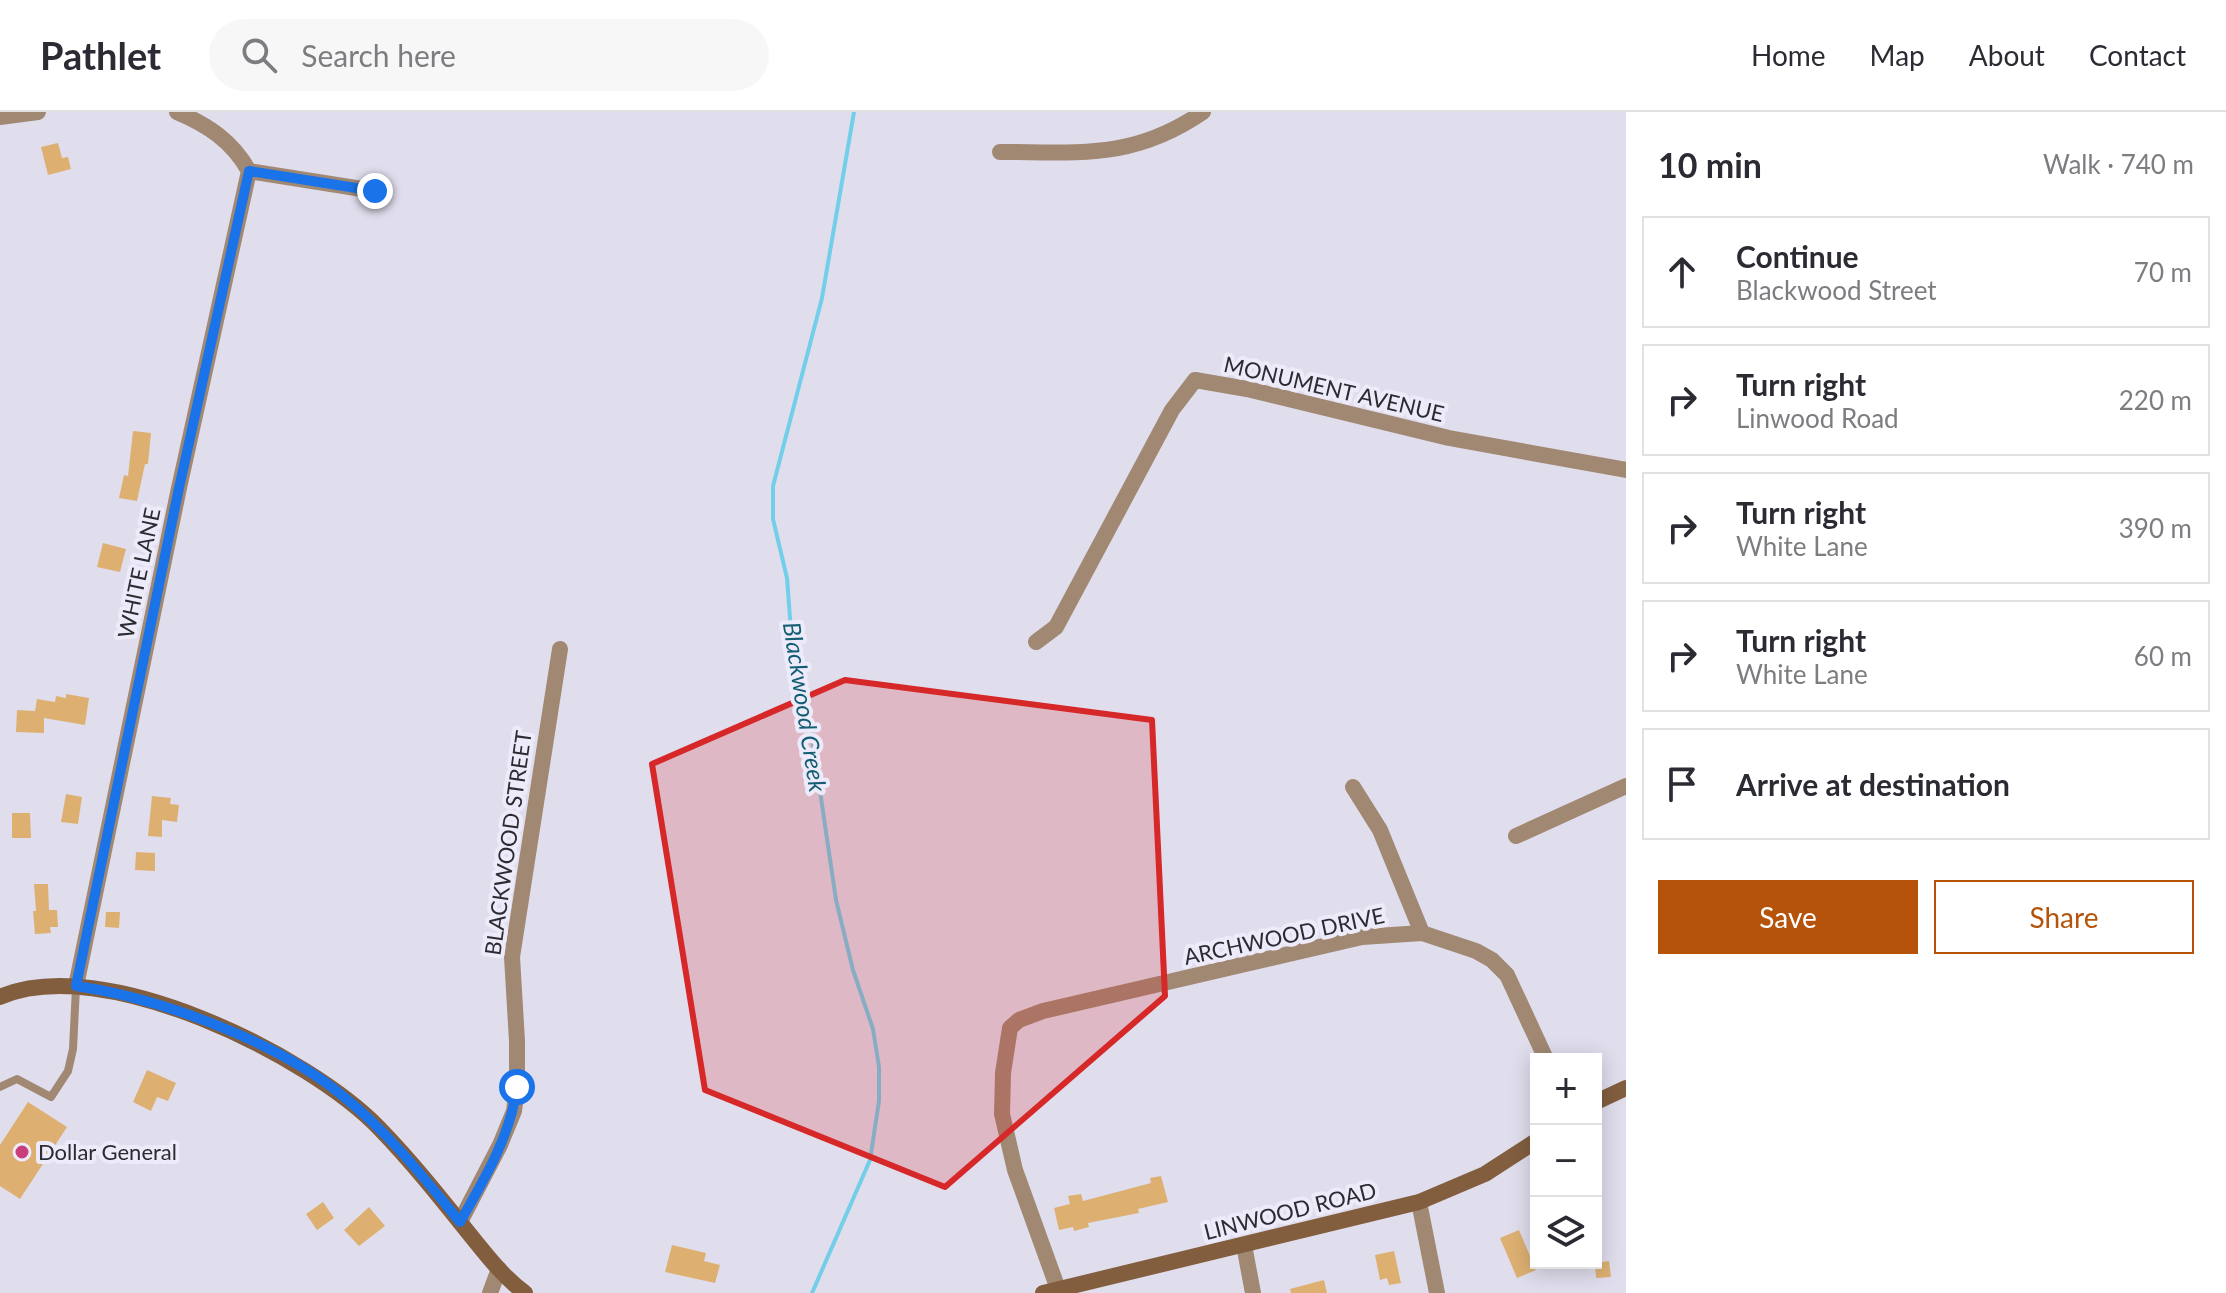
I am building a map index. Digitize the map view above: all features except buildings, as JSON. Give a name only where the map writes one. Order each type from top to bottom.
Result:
[{"type":"main road","points":[[0,997],[40,987],[76,986],[114,991],[186,1014],[291,1060],[343,1095],[379,1128],[499,1269],[525,1293]]},
{"type":"main road","points":[[1602,1099],[1626,1088]]},
{"type":"main road","name":"LINWOOD ROAD","points":[[1051,1291],[1419,1202],[1485,1174],[1530,1145]]},
{"type":"street","points":[[0,117],[38,112]]},
{"type":"street","points":[[177,112],[222,136],[249,171],[375,191]]},
{"type":"street","points":[[1000,152],[1093,152],[1131,147],[1174,130],[1203,112]]},
{"type":"street","name":"WHITE LANE","points":[[76,986],[179,488],[249,171]]},
{"type":"street","name":"MONUMENT AVENUE","points":[[1036,642],[1056,627],[1172,410],[1195,380],[1247,389],[1449,438],[1626,470]]},
{"type":"street","name":"BLACKWOOD STREET","points":[[460,1222],[495,1156],[514,1111],[517,1041],[512,957],[560,649]]},
{"type":"street","points":[[1516,836],[1626,786]]},
{"type":"street","points":[[1353,787],[1380,830],[1422,933]]},
{"type":"street","name":"ARCHWOOD DRIVE","points":[[1051,1291],[1003,1123],[1006,1050],[1010,1028],[1019,1020],[1043,1011],[1362,937],[1422,933],[1458,943],[1492,960],[1507,975],[1543,1053]]},
{"type":"street","points":[[1419,1202],[1437,1293]]},
{"type":"street","points":[[1244,1245],[1253,1293]]},
{"type":"street","points":[[490,1293],[499,1269]]},
{"type":"lane","points":[[0,1087],[17,1079],[51,1097],[68,1071],[73,1049],[76,986]]},
{"type":"highlighted area","points":[[845,680],[1152,720],[1165,996],[945,1187],[705,1090],[652,764]]},
{"type":"waterway","name":"Blackwood Creek","points":[[812,1293],[870,1160],[879,1101],[879,1067],[873,1029],[853,970],[836,900],[805,689],[791,631],[787,578],[773,519],[773,486],[822,298],[854,112]]},
{"type":"place","name":"Dollar General","points":[[22,1152]]},
{"type":"route","points":[[375,191],[249,171],[179,488],[76,986],[114,991],[149,1001],[230,1032],[291,1060],[343,1095],[379,1128],[460,1222],[500,1145],[514,1111],[517,1087]]}]
